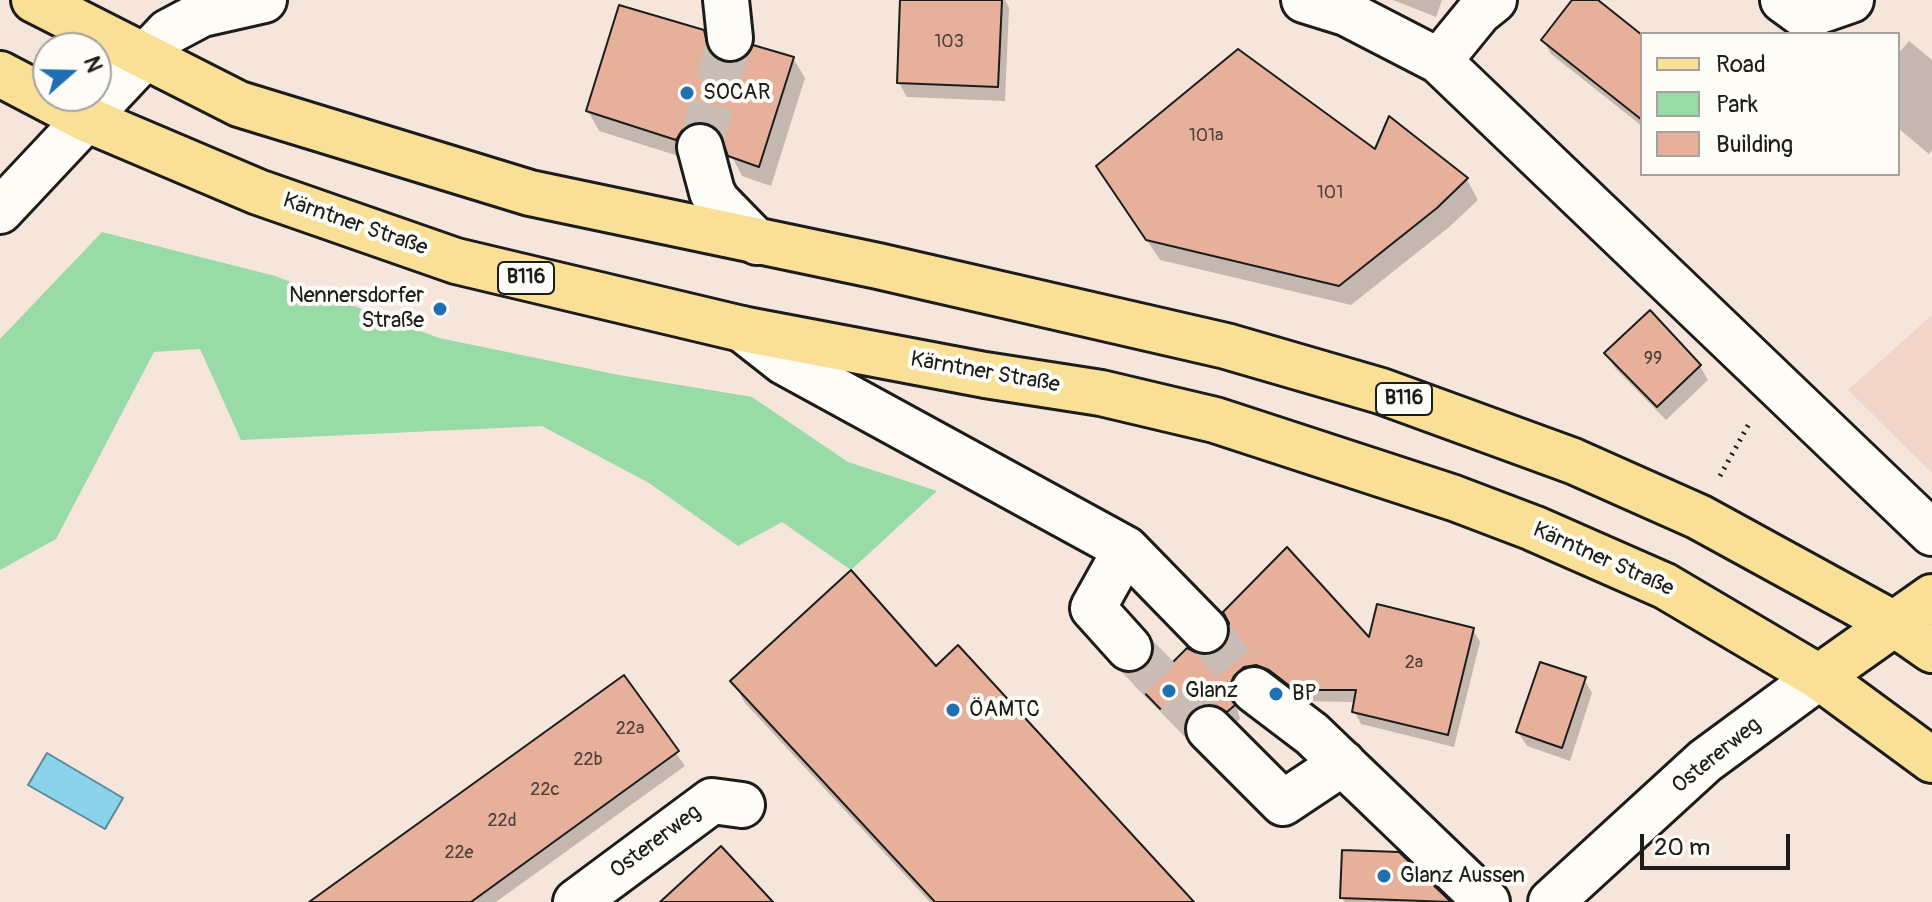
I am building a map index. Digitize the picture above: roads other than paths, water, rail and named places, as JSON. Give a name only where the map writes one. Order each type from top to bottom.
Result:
[{"type":"main road","name":"B116","points":[[34,0],[239,104],[530,193],[878,266],[1226,346],[1381,391],[1573,461],[1685,511],[1896,625],[1932,650]]},
{"type":"main road","name":"Kärntner Straße","points":[[0,74],[86,119],[258,192],[456,261],[742,329],[985,375],[1101,393],[1215,420],[1520,523],[1665,586],[1819,677],[1932,760]]},
{"type":"main road","name":"Ostererweg","points":[[1819,677],[1932,597]]},
{"type":"street","points":[[0,211],[168,32],[202,14],[264,0]]},
{"type":"street","points":[[1304,0],[1346,13],[1439,61],[1932,533]]},
{"type":"street","points":[[1439,61],[1479,12],[1494,0]]},
{"type":"street","points":[[1783,0],[1805,16],[1851,0]]},
{"type":"street","points":[[700,147],[717,201],[757,242]]},
{"type":"street","points":[[742,329],[784,362],[1126,549],[1205,630]]},
{"type":"street","points":[[1126,549],[1093,608],[1129,648]]},
{"type":"street","name":"Ostererweg","points":[[1551,902],[1705,761],[1819,677]]},
{"type":"street","points":[[1254,690],[1312,734],[1487,902]]},
{"type":"street","points":[[1209,729],[1283,803],[1343,763]]},
{"type":"street","name":"Ostererweg","points":[[576,902],[712,801],[742,805]]},
{"type":"water","points":[[47,753],[123,798],[105,829],[28,785]]},
{"type":"tunnel","points":[[700,147],[730,38]]},
{"type":"tunnel","points":[[1205,630],[1254,690]]},
{"type":"tunnel","points":[[1129,648],[1209,729]]},
{"type":"place","name":"SOCAR","points":[[687,93]]},
{"type":"place","name":"Nennersdorfer Straße","points":[[440,309]]},
{"type":"place","name":"Glanz","points":[[1169,691]]},
{"type":"place","name":"BP","points":[[1276,694]]},
{"type":"place","name":"ÖAMTC","points":[[953,710]]},
{"type":"place","name":"Glanz Aussen","points":[[1384,876]]}]
